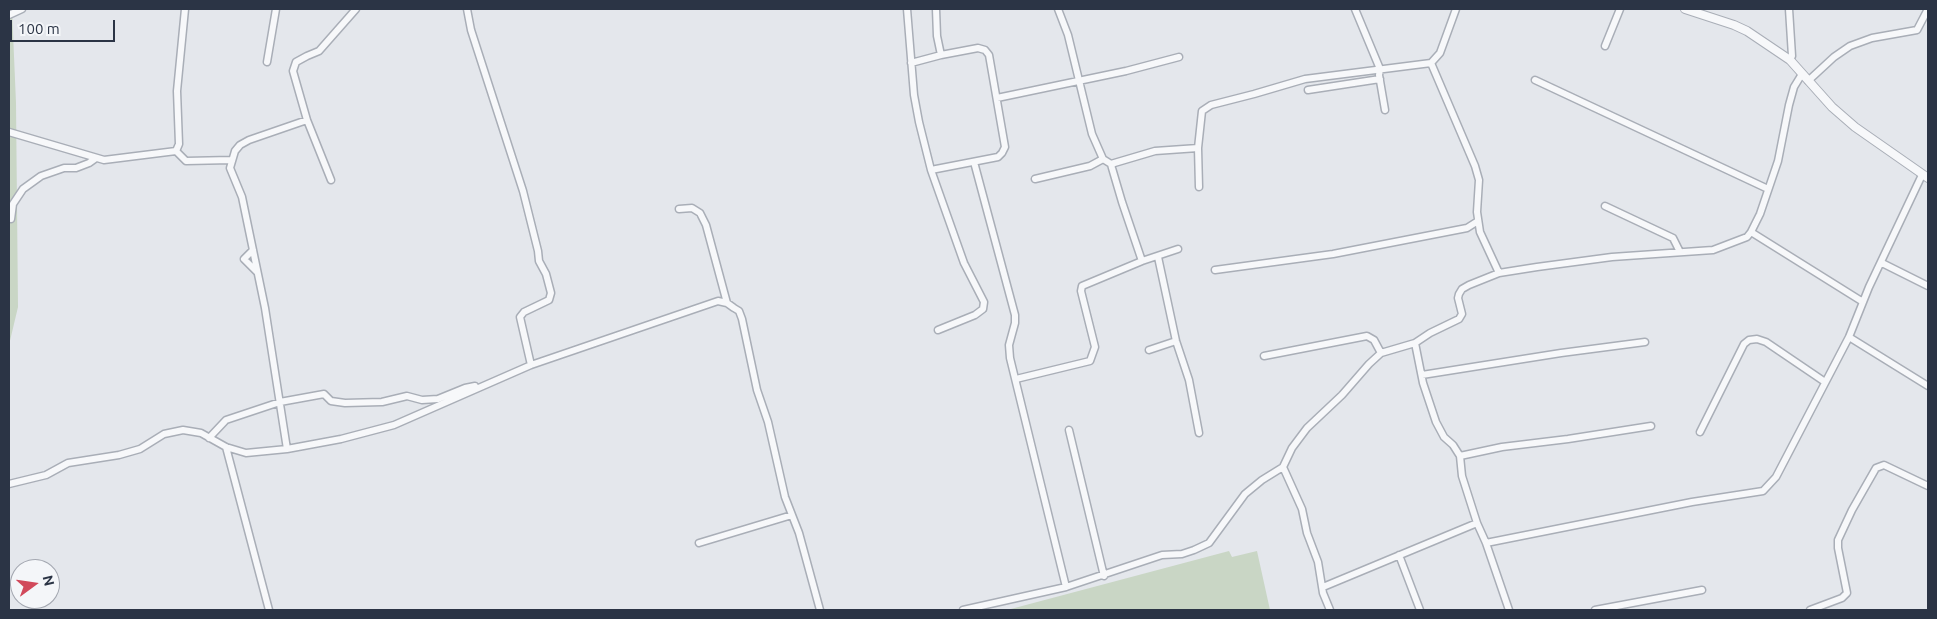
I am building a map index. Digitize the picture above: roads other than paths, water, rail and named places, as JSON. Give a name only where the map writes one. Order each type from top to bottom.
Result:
[{"type":"street","points":[[9,16],[22,9]]},
{"type":"street","points":[[176,151],[179,144],[177,91],[185,9]]},
{"type":"street","points":[[267,62],[276,9]]},
{"type":"street","points":[[331,180],[307,120],[293,71],[296,62],[319,51],[356,9]]},
{"type":"street","points":[[467,9],[471,30],[523,190],[539,261],[546,274],[551,293],[549,300],[544,304],[527,310],[520,317],[531,365]]},
{"type":"street","points":[[907,9],[918,122],[931,170],[964,263],[984,302],[983,309],[975,315],[938,330]]},
{"type":"street","points":[[936,9],[937,36],[941,55]]},
{"type":"street","points":[[1058,9],[1068,35],[1092,134],[1103,159],[1111,164],[1142,261]]},
{"type":"street","points":[[1355,9],[1380,69],[1385,110]]},
{"type":"street","points":[[1200,187],[1198,148],[1202,111],[1206,107],[1305,79],[1431,63],[1440,53],[1456,9]]},
{"type":"street","points":[[1605,46],[1620,9]]},
{"type":"street","points":[[1486,543],[1692,502],[1763,491],[1776,477],[1826,382],[1848,337],[1862,302],[1925,176],[1855,127],[1832,107],[1790,60],[1747,31],[1685,9]]},
{"type":"street","points":[[1789,9],[1792,56],[1790,60]]},
{"type":"street","points":[[963,610],[1066,587],[1104,576],[1162,555],[1182,554],[1204,546],[1215,536],[1244,494],[1283,467],[1292,448],[1307,428],[1342,395],[1381,353],[1415,343],[1430,333],[1459,319],[1462,314],[1458,298],[1462,289],[1499,273],[1595,260],[1713,250],[1742,240],[1751,232],[1778,161],[1794,87],[1805,77],[1850,46],[1872,38],[1917,30],[1928,9]]},
{"type":"street","points":[[911,63],[978,48],[986,50],[997,98],[1005,147],[1002,153],[998,156],[974,162],[931,170]]},
{"type":"street","points":[[997,98],[1126,72],[1179,57]]},
{"type":"street","points":[[1431,63],[1478,175],[1476,212],[1480,232],[1499,273]]},
{"type":"street","points":[[1308,90],[1380,79]]},
{"type":"street","points":[[1535,80],[1768,189]]},
{"type":"street","points":[[287,449],[258,272],[242,197],[230,168],[235,151],[244,143],[307,120]]},
{"type":"street","points":[[9,132],[96,158],[110,160],[176,151]]},
{"type":"street","points":[[1111,164],[1154,151],[1198,148]]},
{"type":"street","points":[[176,151],[186,162],[231,160]]},
{"type":"street","points":[[11,219],[13,204],[18,196],[23,189],[41,176],[64,168],[76,168],[96,158]]},
{"type":"street","points":[[1035,179],[1090,166],[1103,159]]},
{"type":"street","points":[[974,162],[1015,315],[1009,352],[1066,587]]},
{"type":"street","points":[[1605,206],[1673,238],[1680,252]]},
{"type":"street","points":[[679,209],[692,208],[700,213],[706,225],[727,303]]},
{"type":"street","points":[[1215,270],[1333,254],[1467,228],[1478,222]]},
{"type":"street","points":[[1751,232],[1862,302]]},
{"type":"street","points":[[1016,378],[1090,360],[1095,347],[1082,286],[1142,261],[1178,249]]},
{"type":"street","points":[[253,250],[244,259],[258,272]]},
{"type":"street","points":[[1158,257],[1176,341],[1189,380],[1199,434]]},
{"type":"street","points":[[1882,262],[1928,286]]},
{"type":"street","points":[[9,484],[46,475],[68,463],[86,459],[105,459],[140,449],[164,434],[183,430],[201,433],[226,447],[246,453],[287,449],[340,439],[394,425],[531,365],[718,301],[727,303],[739,311],[742,319],[757,390],[768,422],[784,491],[799,533],[820,610]]},
{"type":"street","points":[[1264,356],[1367,336],[1372,337],[1381,353]]},
{"type":"street","points":[[1848,337],[1928,386]]},
{"type":"street","points":[[1700,432],[1744,344],[1749,340],[1757,339],[1766,342],[1826,382]]},
{"type":"street","points":[[1149,350],[1176,341]]},
{"type":"street","points":[[1422,375],[1560,353],[1645,342]]},
{"type":"street","points":[[1415,343],[1436,422],[1444,437],[1453,445],[1460,456],[1462,476],[1509,610]]},
{"type":"street","points":[[209,438],[226,420],[280,402],[324,394],[331,401],[345,403],[382,402],[407,396],[422,400],[438,399],[465,388],[486,384]]},
{"type":"street","points":[[1460,456],[1502,447],[1652,426]]},
{"type":"street","points":[[1069,430],[1104,576]]},
{"type":"street","points":[[226,447],[269,610]]},
{"type":"street","points":[[1810,610],[1842,598],[1847,593],[1838,540],[1852,510],[1876,468],[1884,465],[1928,486]]},
{"type":"street","points":[[1283,467],[1302,509],[1307,533],[1318,562],[1323,593],[1330,610]]},
{"type":"street","points":[[699,543],[792,515]]},
{"type":"street","points":[[1323,587],[1477,522]]},
{"type":"street","points":[[1399,555],[1420,610]]},
{"type":"street","points":[[1595,610],[1702,590]]}]
